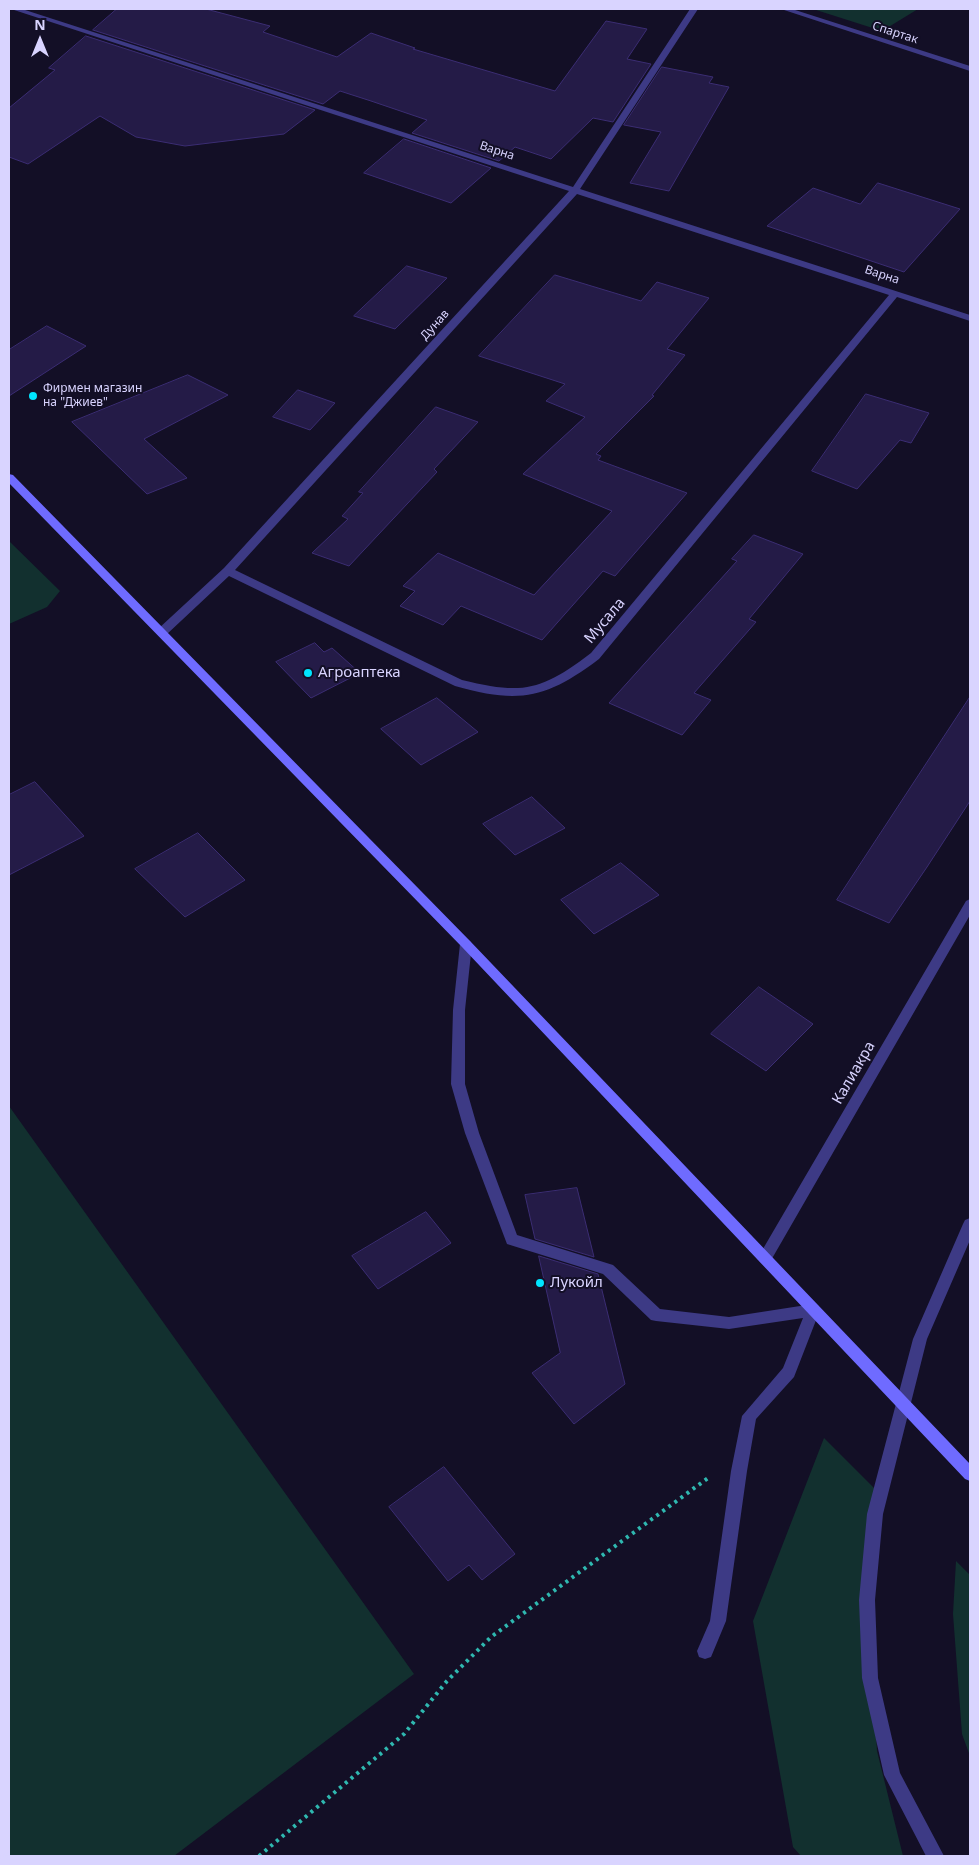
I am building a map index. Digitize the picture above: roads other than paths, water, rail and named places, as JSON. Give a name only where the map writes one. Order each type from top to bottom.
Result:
[{"type":"main road","points":[[9,476],[466,944],[970,1474]]},
{"type":"street","name":"Варна","points":[[15,9],[970,318]]},
{"type":"street","name":"Дунав","points":[[162,632],[228,571],[575,190],[694,9]]},
{"type":"street","name":"Спартак","points":[[785,9],[970,69]]},
{"type":"street","name":"Мусала","points":[[228,571],[459,683],[500,694],[532,693],[566,679],[595,656],[896,293]]},
{"type":"street","name":"Калиакра","points":[[765,1258],[970,904]]},
{"type":"street","points":[[466,944],[459,1010],[458,1084],[472,1133],[512,1240],[608,1269],[656,1315],[729,1322],[813,1310],[789,1372],[749,1416],[718,1621],[705,1651]]},
{"type":"street","points":[[935,1856],[892,1776],[870,1678],[867,1600],[875,1514],[920,1339],[970,1224]]},
{"type":"place","name":"Фирмен магазин на \"Джиев\"","points":[[33,396]]},
{"type":"place","name":"Агроаптека","points":[[308,673]]},
{"type":"place","name":"Лукойл","points":[[540,1283]]}]
